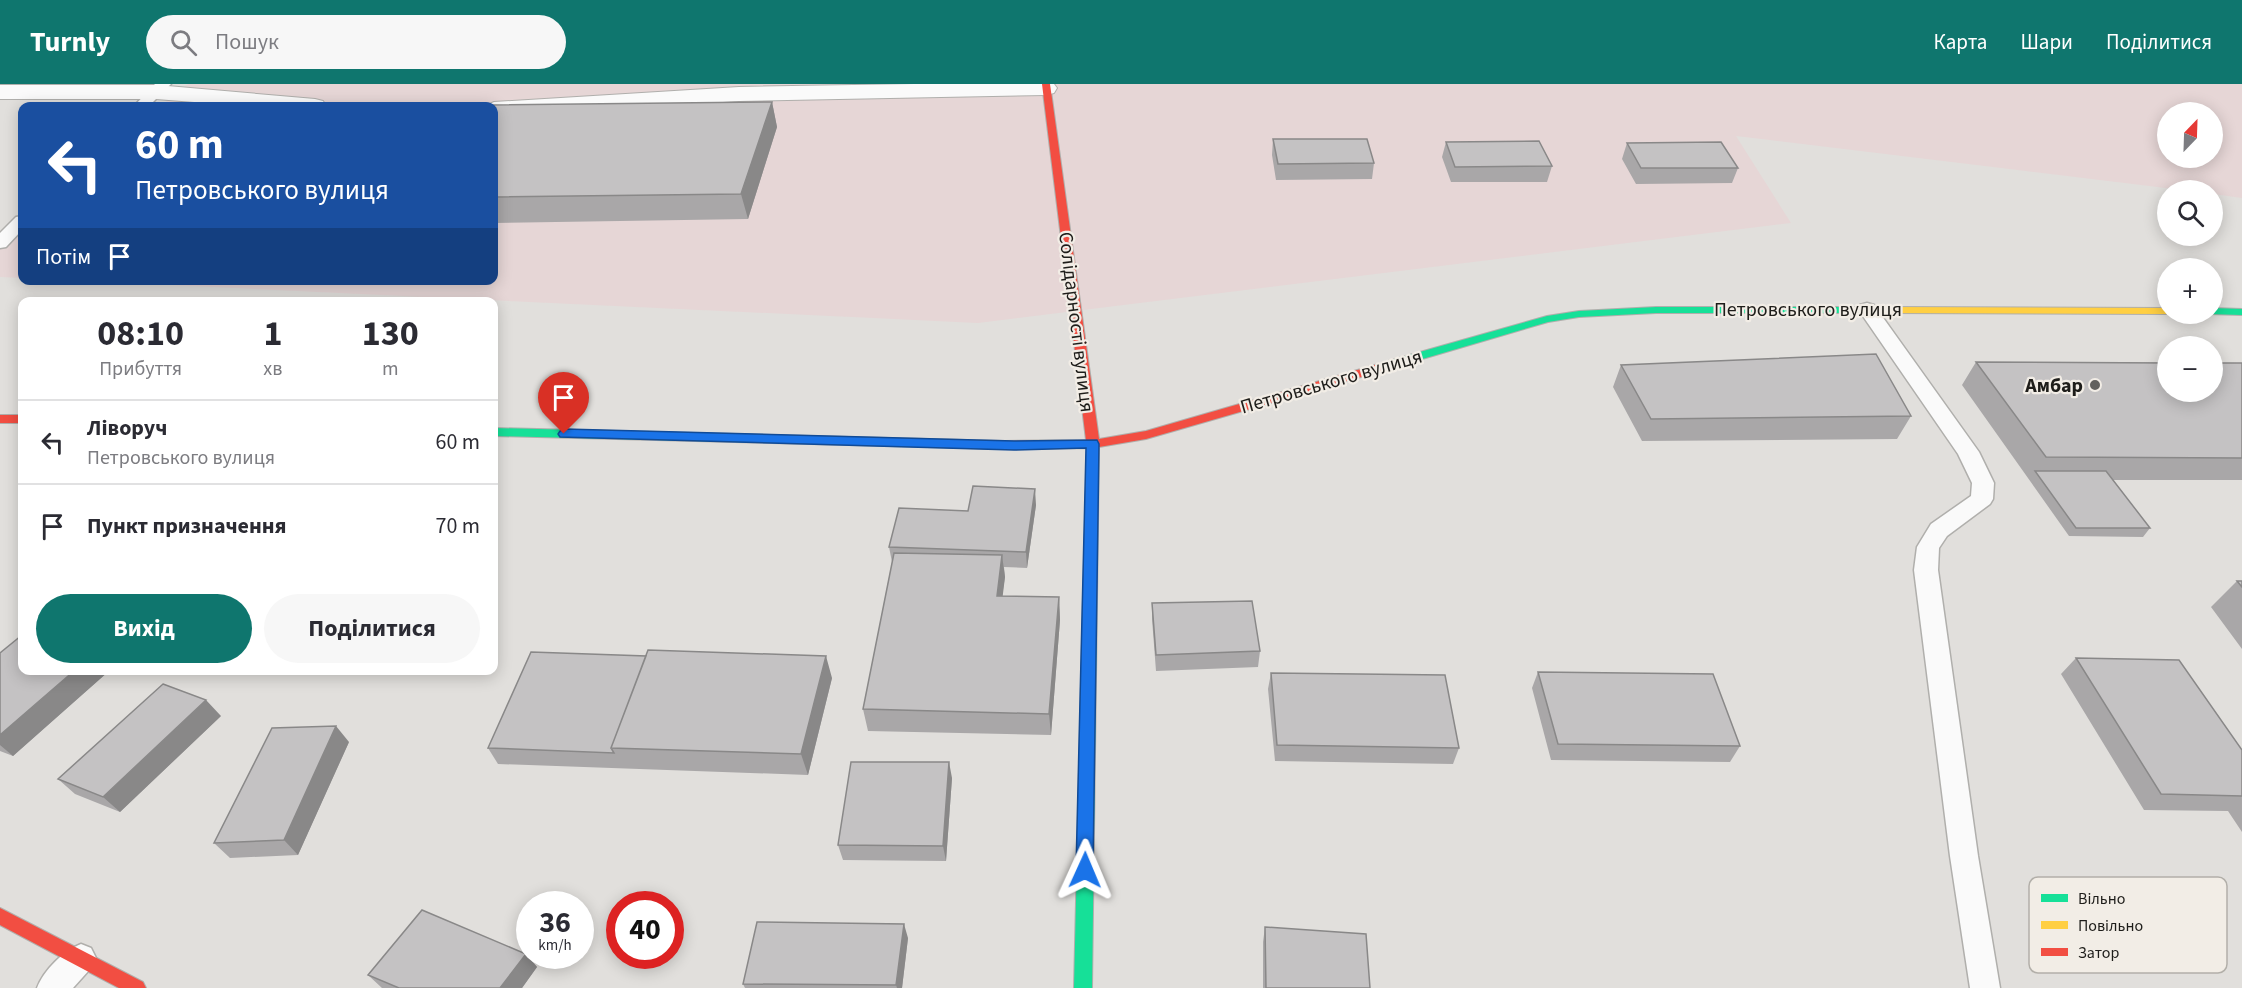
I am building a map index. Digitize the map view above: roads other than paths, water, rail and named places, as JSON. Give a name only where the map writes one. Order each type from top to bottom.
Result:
[{"type":"main road","name":"Солідарності вулиця","points":[[1046,86],[1093,444],[1083,988]]},
{"type":"main road","name":"Петровського вулиця","points":[[498,432],[1014,445],[1093,444],[1146,435],[1548,319],[1579,314],[1646,310],[2157,311]]},
{"type":"main road","points":[[2223,311],[2242,312]]},
{"type":"main road","points":[[0,419],[18,419]]},
{"type":"main road","points":[[0,916],[137,988]]},
{"type":"street","name":"Солідарності вулиця","points":[[498,110],[738,94],[1046,86]]},
{"type":"street","points":[[0,92],[154,94],[261,102]]},
{"type":"lane","points":[[0,243],[18,225]]},
{"type":"lane","points":[[1867,309],[1968,452],[1983,483],[1982,499],[1939,530],[1928,547],[1926,570],[1964,856],[1985,988]]},
{"type":"lane","points":[[52,988],[81,958]]},
{"type":"place","name":"Амбар","points":[[2095,385]]}]
